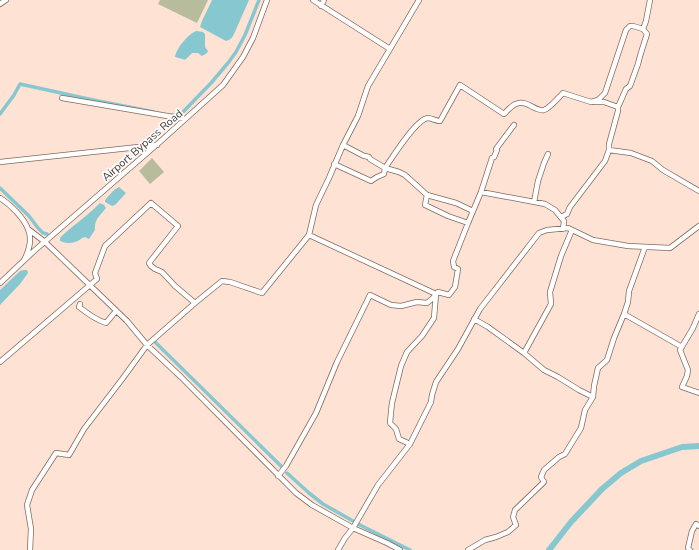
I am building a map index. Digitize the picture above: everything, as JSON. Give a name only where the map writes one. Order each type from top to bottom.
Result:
[{"type":"street","points":[[0,4],[6,0]]},
{"type":"street","name":"Airport Bypass Road","points":[[0,283],[223,85],[243,58],[253,38],[267,0]]},
{"type":"street","points":[[312,0],[390,49]]},
{"type":"street","points":[[321,6],[324,0]]},
{"type":"street","points":[[30,550],[31,529],[27,505],[32,490],[56,452],[69,455],[84,429],[147,345],[222,281],[262,293],[309,235],[316,205],[334,164],[358,116],[368,86],[418,0]]},
{"type":"street","points":[[643,29],[650,0]]},
{"type":"street","points":[[561,217],[567,214],[570,207],[604,161],[609,150],[609,144],[618,107],[626,89],[630,86],[647,34],[643,29],[630,26],[626,30],[605,93],[598,100],[593,102]]},
{"type":"street","points":[[334,164],[371,181],[384,174],[385,168],[411,132],[423,120],[428,118],[440,122],[460,85],[504,114],[516,104],[523,103],[539,110],[544,110],[552,105],[563,93],[591,102],[604,102],[618,107]]},
{"type":"street","points":[[62,98],[185,119]]},
{"type":"street","points":[[309,235],[436,294],[438,292],[449,295],[455,287],[458,269],[454,267],[453,261],[481,192],[492,158],[494,158],[496,149],[514,125]]},
{"type":"street","points":[[0,162],[156,145]]},
{"type":"street","points":[[343,145],[369,157],[385,168],[405,175],[427,195],[456,203],[473,211]]},
{"type":"street","points":[[609,150],[631,152],[652,161],[662,170],[699,191]]},
{"type":"street","points":[[534,202],[538,180],[548,154]]},
{"type":"street","points":[[481,192],[545,204],[555,210],[564,221],[563,229]]},
{"type":"street","points":[[427,195],[425,205],[448,216],[468,223]]},
{"type":"street","points":[[0,198],[14,209],[22,218],[28,229],[30,244],[21,264]]},
{"type":"street","points":[[0,362],[97,279],[95,272],[105,246],[151,203],[178,226],[149,262],[151,266],[162,272],[175,286],[195,303]]},
{"type":"street","points":[[338,550],[353,528],[378,485],[410,444],[431,402],[436,382],[458,349],[480,309],[539,233],[547,230],[568,228],[593,240],[628,246],[670,248],[699,226]]},
{"type":"street","points":[[28,229],[45,242],[116,311],[147,345],[296,493],[312,506],[353,528],[400,550]]},
{"type":"street","points":[[524,353],[551,304],[550,292],[561,256],[572,230]]},
{"type":"street","points":[[468,550],[485,540],[508,532],[516,525],[513,517],[515,510],[544,482],[541,477],[544,470],[559,457],[565,454],[581,428],[584,410],[593,396],[598,368],[607,360],[624,314],[628,302],[629,292],[645,247]]},
{"type":"street","points":[[410,444],[400,439],[396,429],[390,423],[391,407],[401,366],[407,352],[422,336],[434,318],[436,294]]},
{"type":"street","points":[[278,476],[286,466],[316,413],[337,362],[370,295],[391,305],[401,306],[417,302],[427,303],[436,294]]},
{"type":"street","points":[[80,304],[79,307],[99,321],[106,323],[116,311]]},
{"type":"street","points":[[624,314],[682,347]]},
{"type":"street","points":[[699,314],[693,328],[680,350],[688,370],[682,387],[699,393]]},
{"type":"street","points":[[474,319],[488,327],[524,353],[544,370],[579,390],[593,396]]},
{"type":"street","points":[[690,550],[688,548],[692,531],[696,524],[699,526]]},
{"type":"green space","points":[[160,0],[208,0],[197,23],[158,4]]},
{"type":"green space","points":[[152,158],[164,172],[150,184],[139,171]]},
{"type":"water","points":[[212,0],[249,0],[234,34],[231,39],[227,41],[200,27]]},
{"type":"water","points":[[196,31],[203,32],[205,34],[205,47],[208,51],[207,53],[202,56],[198,53],[192,53],[185,60],[175,57],[183,42],[189,35]]},
{"type":"water","points":[[119,187],[126,193],[115,205],[112,206],[105,202],[114,190]]},
{"type":"water","points":[[100,203],[106,208],[96,220],[95,230],[89,239],[85,237],[71,243],[60,241],[60,238],[63,235]]},
{"type":"water","points":[[27,270],[28,273],[20,284],[0,305],[0,290],[20,271]]},
{"type":"waterway","points":[[172,115],[181,114],[228,63],[245,35],[259,0]]},
{"type":"waterway","points":[[0,114],[20,84],[154,112]]},
{"type":"waterway","points":[[0,188],[29,216],[43,233],[47,234]]},
{"type":"waterway","points":[[154,341],[282,467]]},
{"type":"waterway","points":[[549,550],[571,522],[602,489],[621,473],[641,461],[682,447],[699,446]]},
{"type":"waterway","points":[[287,473],[323,504],[353,521]]},
{"type":"waterway","points":[[358,524],[410,550]]}]
